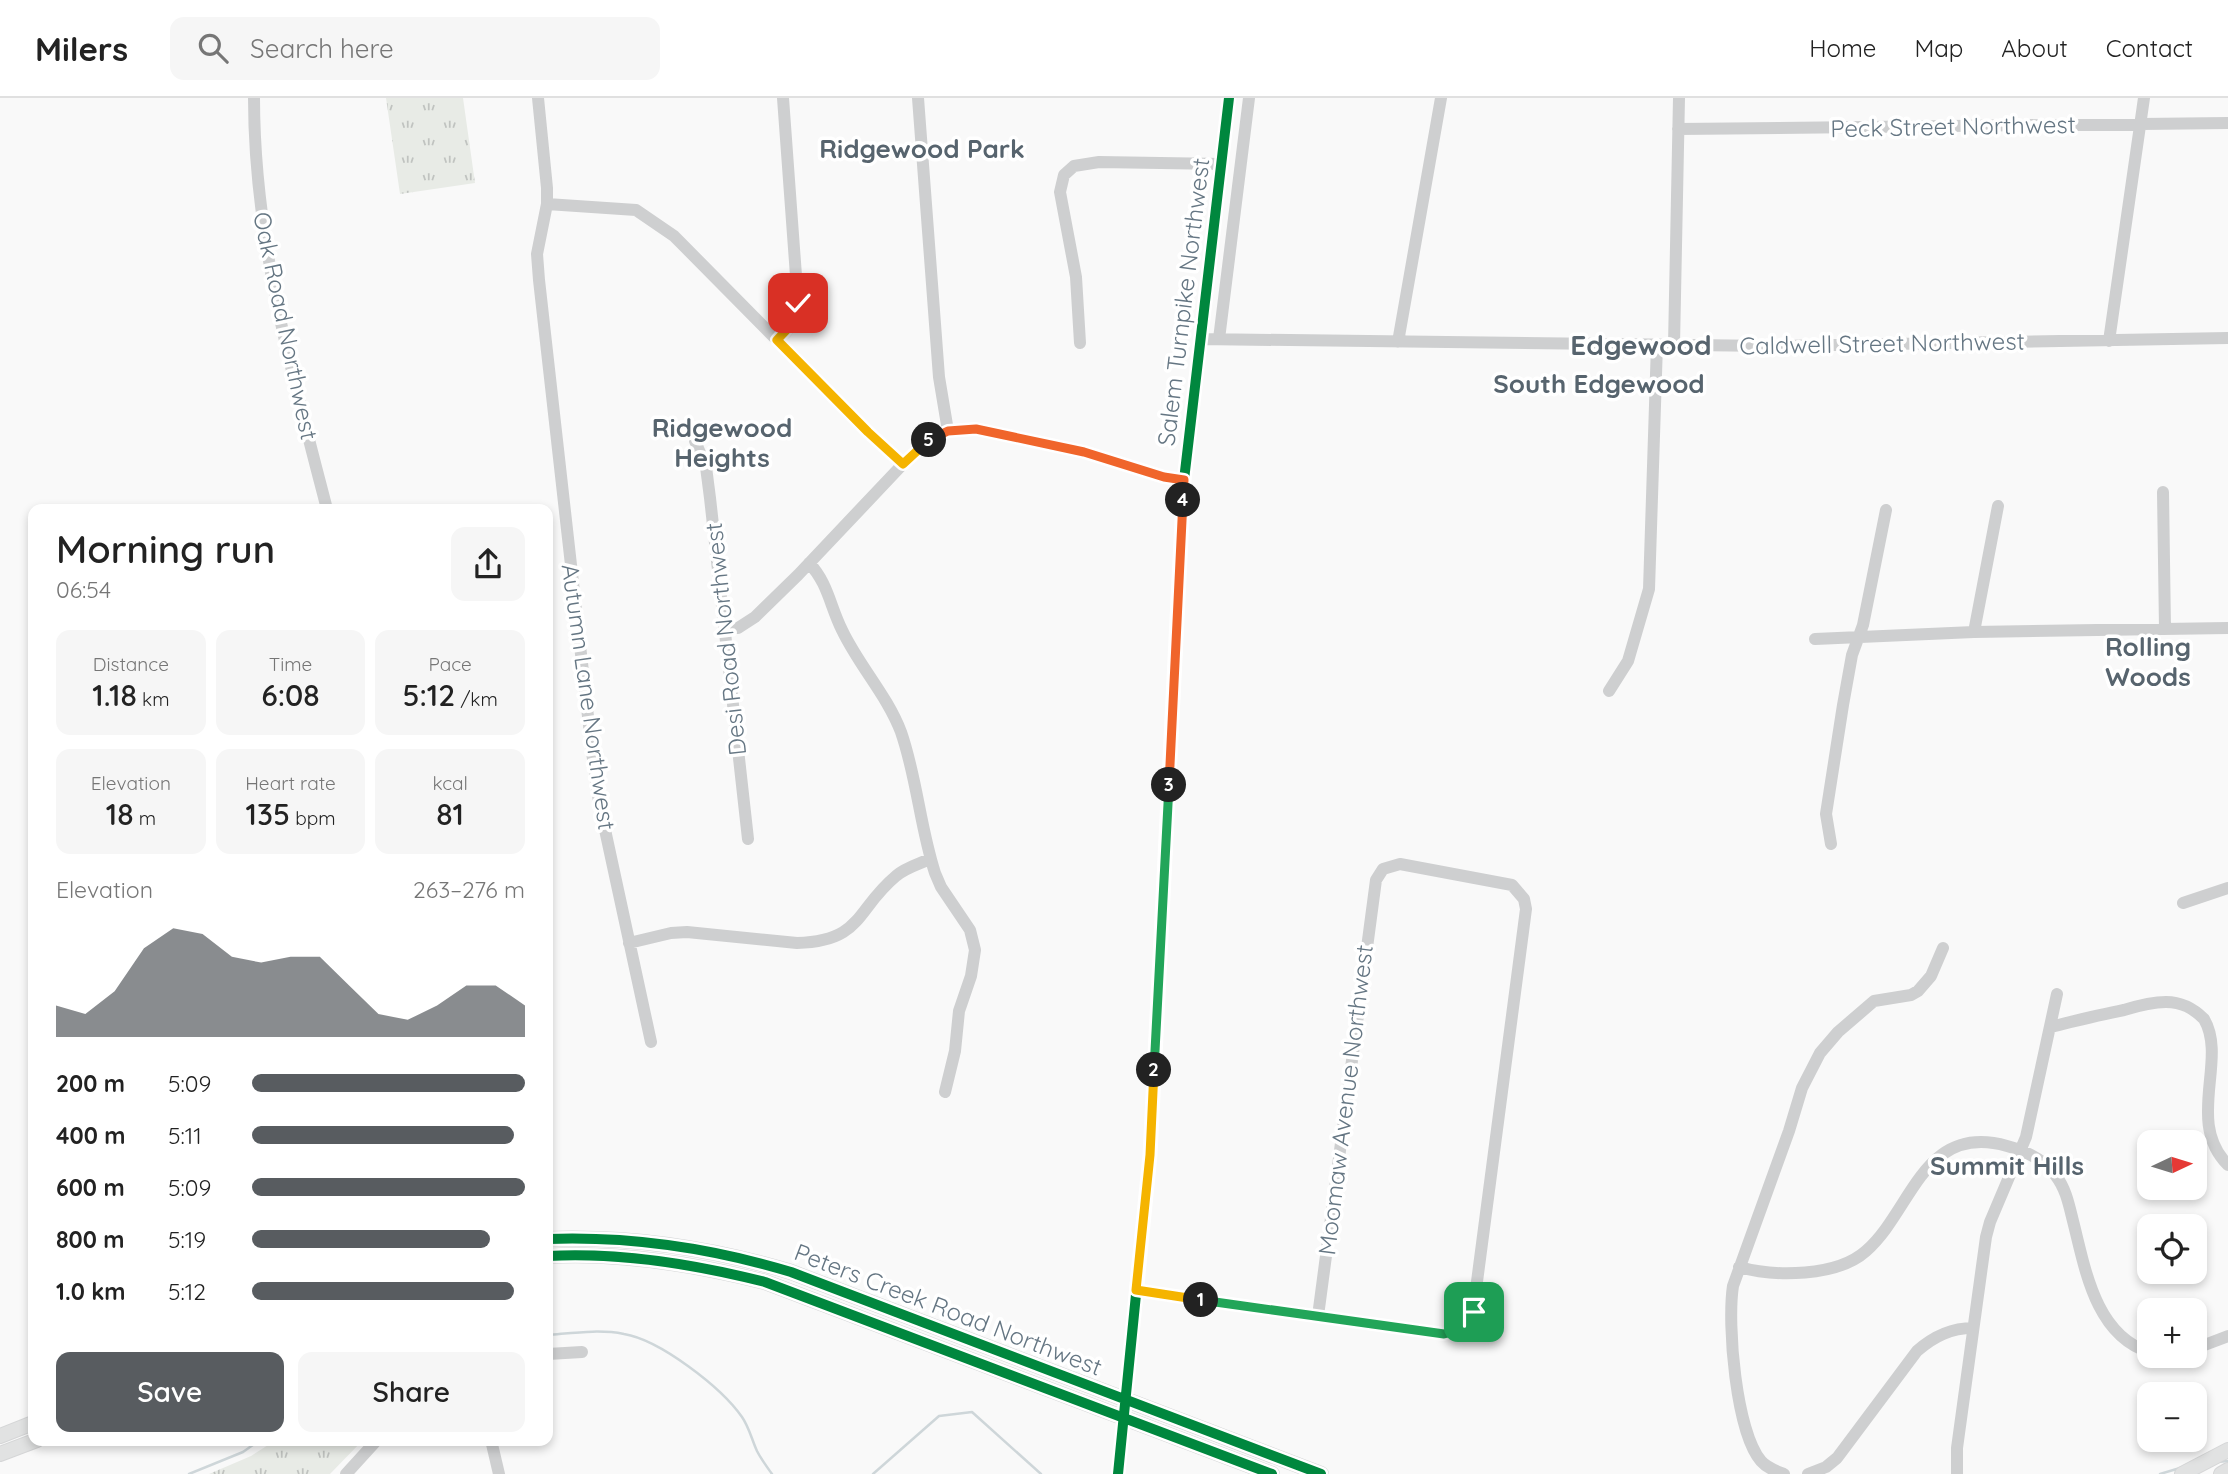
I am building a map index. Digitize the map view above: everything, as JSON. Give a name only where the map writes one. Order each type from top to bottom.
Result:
[{"type":"main road","name":"Peters Creek Road Northwest","points":[[553,1239],[654,1241],[715,1251],[791,1272],[1321,1474]]},
{"type":"main road","name":"Peters Creek Road Northwest","points":[[553,1256],[643,1258],[716,1269],[765,1282],[1272,1474]]},
{"type":"main road","points":[[0,1436],[28,1425]]},
{"type":"main road","points":[[0,1454],[28,1443]]},
{"type":"main road","points":[[2185,1473],[2228,1450]]},
{"type":"main road","points":[[2221,1474],[2228,1470]]},
{"type":"street","name":"Oak Road Northwest","points":[[254,98],[255,159],[265,248],[278,313],[326,504]]},
{"type":"street","name":"Autumn Lane Northwest","points":[[538,98],[547,188],[547,204],[538,242],[539,281],[587,719],[599,802],[651,1042]]},
{"type":"street","points":[[777,340],[794,322],[798,303],[783,98]]},
{"type":"street","points":[[918,98],[939,377],[948,431]]},
{"type":"street","name":"Salem Turnpike Northwest","points":[[1118,1474],[1150,1155],[1184,480],[1229,98]]},
{"type":"street","points":[[1219,339],[1249,98]]},
{"type":"street","points":[[1398,342],[1441,98]]},
{"type":"street","points":[[1674,345],[1679,98]]},
{"type":"street","points":[[2109,341],[2144,98]]},
{"type":"street","name":"Peck Street Northwest","points":[[1678,129],[2228,123]]},
{"type":"street","points":[[1080,343],[1076,277],[1060,192],[1064,175],[1074,166],[1090,163],[1222,164]]},
{"type":"street","points":[[547,204],[624,207],[644,213],[674,236],[903,464]]},
{"type":"street","name":"Caldwell Street Northwest","points":[[1200,338],[1773,346],[2228,338]]},
{"type":"street","points":[[1609,691],[1628,661],[1649,589],[1657,344]]},
{"type":"street","points":[[724,628],[738,628],[745,624],[809,563],[903,464],[928,441],[948,431],[976,429],[1025,439],[1084,452],[1164,477],[1184,480]]},
{"type":"street","name":"Desi Road Northwest","points":[[695,441],[706,467],[748,839]]},
{"type":"street","points":[[2163,492],[2165,629]]},
{"type":"street","points":[[1974,632],[1998,506]]},
{"type":"street","points":[[1831,844],[1826,814],[1852,655],[1863,625],[1886,510]]},
{"type":"street","points":[[809,563],[824,582],[853,653],[894,714],[914,781],[930,859],[941,887],[970,930],[975,950],[974,963],[959,1011],[955,1051],[945,1092]]},
{"type":"street","points":[[1815,639],[1974,632],[2228,628]]},
{"type":"street","points":[[629,943],[687,932],[797,943],[832,937],[843,933],[861,917],[898,874],[930,859]]},
{"type":"street","name":"Moomaw Avenue Northwest","points":[[1395,864],[1512,885],[1519,891],[1525,906],[1474,1312],[1463,1329],[1444,1334],[1318,1316],[1375,884],[1383,869],[1395,864]]},
{"type":"street","points":[[2183,903],[2228,888]]},
{"type":"street","points":[[1784,1474],[1761,1461],[1743,1424],[1731,1298],[1739,1267],[1778,1163],[1802,1088],[1815,1061],[1838,1032],[1874,1001],[1911,995],[1918,991],[1931,976],[1943,948]]},
{"type":"street","points":[[1957,1474],[1957,1448],[1988,1230],[2021,1151],[2031,1118],[2057,994]]},
{"type":"street","points":[[2050,1027],[2153,1003],[2177,1003],[2196,1010],[2213,1030],[2219,1047],[2220,1070],[2211,1130],[2216,1149],[2228,1165]]},
{"type":"street","points":[[1739,1267],[1762,1271],[1816,1272],[1840,1267],[1854,1260],[1874,1243],[1919,1176],[1939,1157],[1977,1143],[2006,1146],[2045,1164],[2061,1184],[2067,1196],[2091,1285],[2107,1320],[2123,1338],[2137,1346]]},
{"type":"street","points":[[1136,1290],[1318,1316]]},
{"type":"street","points":[[1808,1474],[1826,1467],[1843,1451],[1926,1343],[1953,1329],[1973,1328]]},
{"type":"street","points":[[2207,1344],[2228,1336]]},
{"type":"street","points":[[553,1354],[582,1352]]},
{"type":"street","points":[[346,1474],[372,1446]]},
{"type":"street","points":[[492,1446],[499,1474]]},
{"type":"green space","points":[[386,98],[463,98],[475,183],[400,194]]},
{"type":"green space","points":[[267,1446],[357,1446],[330,1474],[209,1474],[251,1456]]},
{"type":"waterway","points":[[553,1335],[596,1332],[624,1334],[639,1338],[672,1355],[705,1379],[732,1405],[744,1421],[757,1451],[772,1474]]},
{"type":"waterway","points":[[873,1474],[939,1416],[972,1412],[1041,1474]]},
{"type":"waterway","points":[[189,1474],[252,1446]]},
{"type":"waterway","points":[[2217,1462],[2228,1461]]},
{"type":"waterway","points":[[2160,1474],[2180,1468]]},
{"type":"cycle path","points":[[1118,1474],[1150,1155],[1184,480],[1229,98]]},
{"type":"cycle path","points":[[553,1239],[671,1245],[731,1256],[791,1272],[1321,1474]]},
{"type":"cycle path","points":[[553,1256],[603,1256],[658,1261],[765,1282],[1272,1474]]},
{"type":"district","name":"Ridgewood Park","points":[[922,149]]},
{"type":"district","name":"Edgewood","points":[[1641,345]]},
{"type":"district","name":"South Edgewood","points":[[1599,384]]},
{"type":"district","name":"Ridgewood Heights","points":[[722,443]]},
{"type":"district","name":"Rolling Woods","points":[[2148,662]]},
{"type":"district","name":"Summit Hills","points":[[2007,1166]]},
{"type":"route","points":[[798,303],[794,322],[777,340],[903,464],[938,435],[959,429],[976,429],[1084,452],[1164,477],[1184,480],[1150,1155],[1136,1290],[1444,1334],[1463,1329],[1474,1312]]}]
